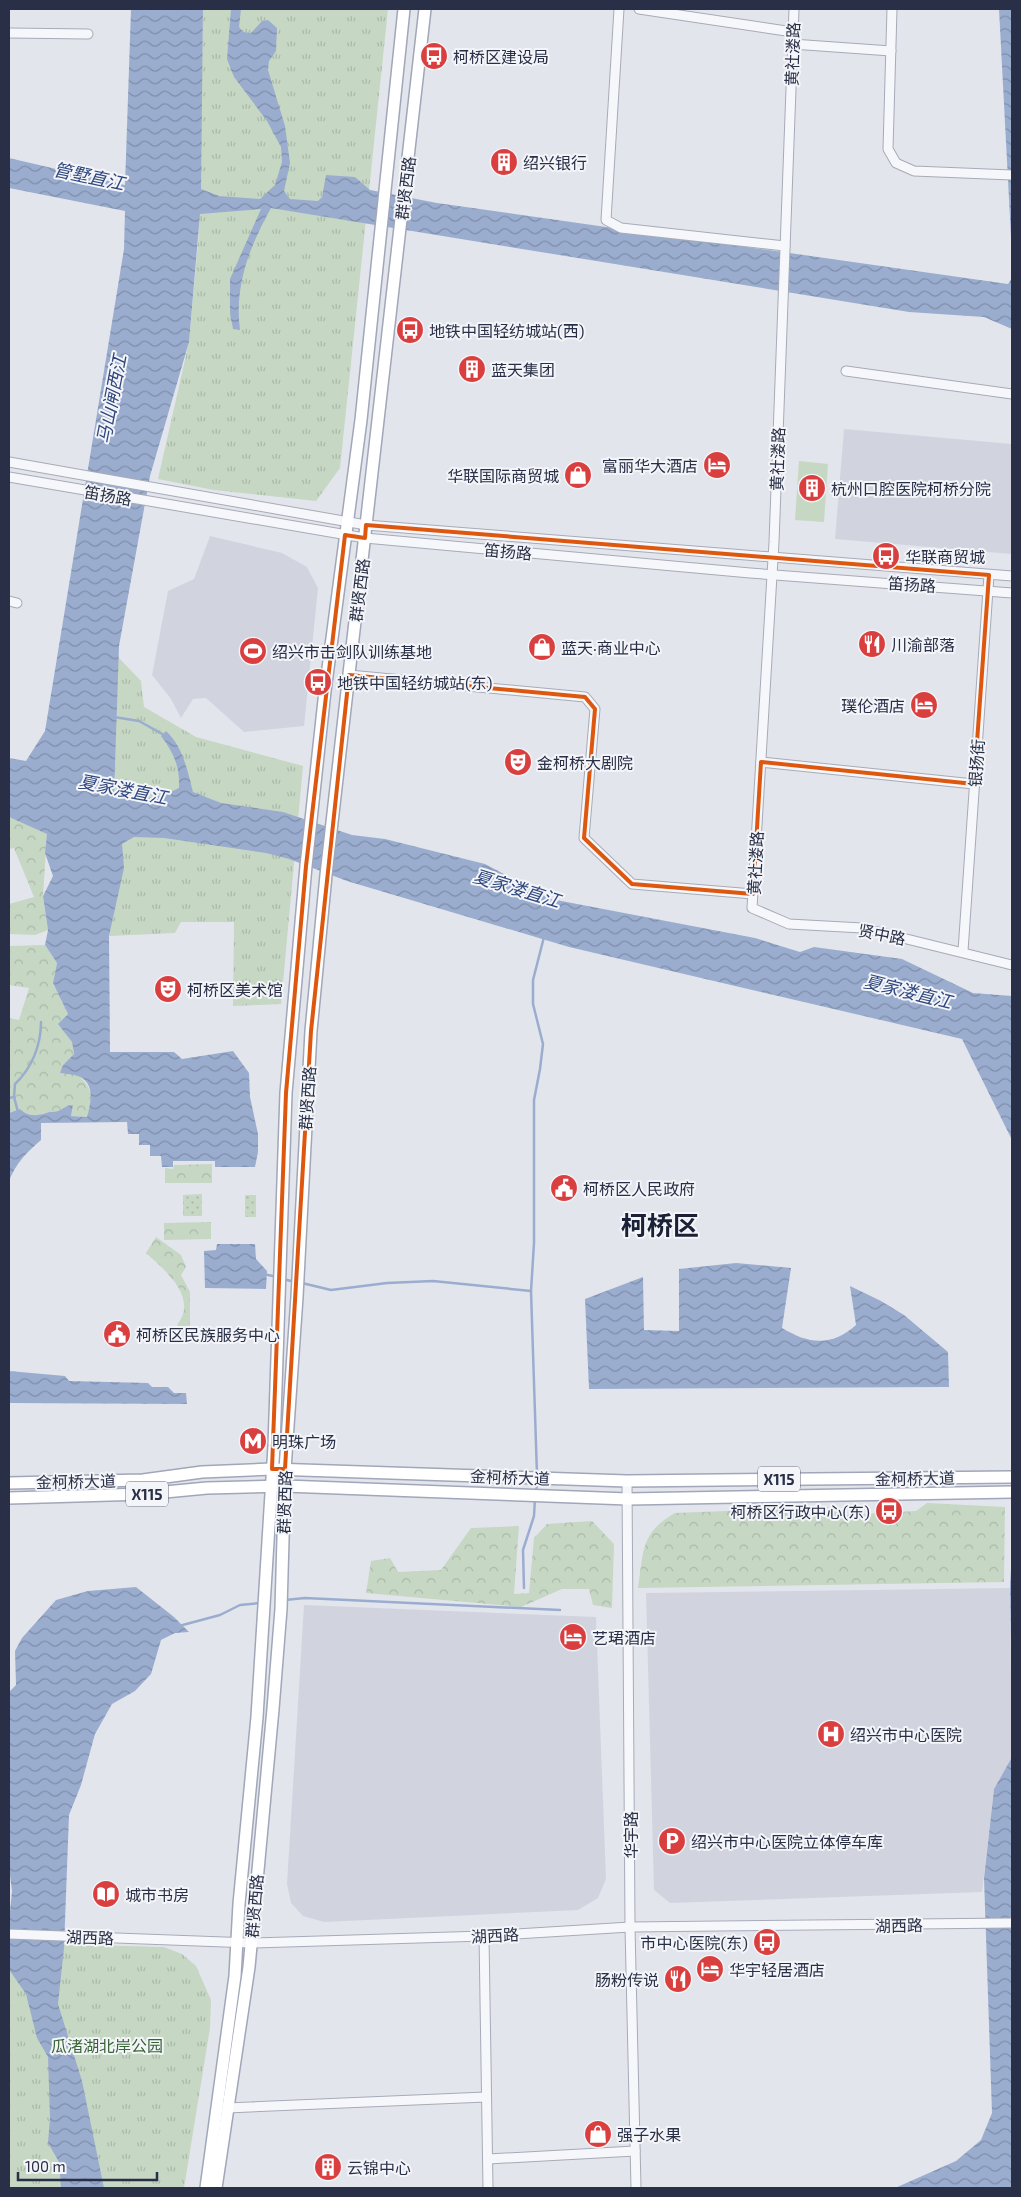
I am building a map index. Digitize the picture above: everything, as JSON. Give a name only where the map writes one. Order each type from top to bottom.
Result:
[{"type":"main road","name":"群贤西路","points":[[206,2188],[235,1976],[257,1717],[272,1469],[281,1268],[286,1093],[306,866],[325,691],[361,420],[404,9]]},
{"type":"main road","name":"群贤西路","points":[[216,2188],[251,1943],[281,1609],[285,1469],[297,1298],[311,1031],[331,826],[425,9]]},
{"type":"main road","name":"金柯桥大道","points":[[9,1483],[143,1480],[202,1472],[272,1469],[627,1481],[1010,1477]]},
{"type":"main road","name":"金柯桥大道","points":[[9,1498],[144,1494],[207,1488],[271,1486],[628,1499],[1010,1492]]},
{"type":"street","points":[[619,9],[606,220],[621,228],[785,248]]},
{"type":"street","points":[[639,9],[793,32]]},
{"type":"street","name":"黄社溇路","points":[[752,908],[773,557],[794,9]]},
{"type":"street","points":[[892,9],[888,149],[896,164],[914,171],[1012,175]]},
{"type":"street","points":[[9,33],[88,34]]},
{"type":"street","points":[[792,44],[891,51]]},
{"type":"street","points":[[846,370],[1012,394]]},
{"type":"street","name":"笛扬路","points":[[9,462],[366,525],[1012,576]]},
{"type":"street","name":"笛扬路","points":[[9,476],[61,487],[365,538],[1012,593]]},
{"type":"street","name":"银扬街","points":[[962,951],[989,575]]},
{"type":"street","points":[[349,675],[585,697],[595,709],[584,838],[632,884],[753,894]]},
{"type":"street","points":[[761,762],[974,784]]},
{"type":"street","name":"贤中路","points":[[752,908],[789,924],[862,928],[962,951],[1012,965]]},
{"type":"street","name":"华宇路","points":[[627,1481],[630,1927],[636,2188]]},
{"type":"street","name":"湖西路","points":[[9,1934],[251,1943],[484,1936],[630,1927],[1012,1923]]},
{"type":"street","points":[[484,1936],[488,2188]]},
{"type":"street","points":[[227,2108],[486,2097]]},
{"type":"street","points":[[488,2159],[636,2152]]},
{"type":"highlighted area","points":[[366,525],[989,575],[974,784],[761,762],[753,894],[632,884],[584,838],[595,709],[585,697],[349,675],[311,1031],[285,1469],[272,1469],[286,1093],[306,866],[345,535],[365,538]]},
{"type":"shaded area","points":[[844,429],[1012,444],[1012,554],[835,539]]},
{"type":"shaded area","points":[[210,536],[282,553],[307,567],[318,588],[304,726],[244,732],[206,698],[193,699],[181,718],[171,699],[152,675],[168,591],[194,579]]},
{"type":"shaded area","name":"绍兴市中心医院","points":[[1010,1588],[1012,1757],[994,1789],[982,1892],[670,1903],[654,1890],[646,1593]]},
{"type":"shaded area","points":[[304,1605],[596,1617],[606,1879],[598,1898],[578,1910],[324,1922],[303,1916],[291,1903],[287,1884]]},
{"type":"green space","points":[[203,9],[388,9],[340,468],[316,501],[214,490],[158,479],[189,342],[199,232]]},
{"type":"green space","points":[[799,461],[828,464],[824,522],[795,520]]},
{"type":"green space","points":[[118,657],[141,681],[144,707],[196,737],[303,766],[281,1004],[233,1006],[234,922],[181,922],[175,933],[109,936],[115,904],[114,753]]},
{"type":"green space","points":[[9,817],[47,833],[43,896],[48,930],[35,935],[9,934],[9,904],[34,897],[14,848],[9,849]]},
{"type":"green space","points":[[45,945],[57,963],[53,983],[68,1014],[59,1024],[72,1042],[74,1055],[63,1065],[83,1080],[90,1092],[91,1099],[88,1117],[71,1116],[73,1105],[58,1111],[35,1115],[28,1114],[20,1109],[9,1113],[9,1018],[19,1020],[29,988],[9,985],[9,946]]},
{"type":"green space","points":[[212,1164],[212,1183],[165,1183],[165,1168],[173,1169],[174,1165]]},
{"type":"green space","points":[[202,1194],[202,1216],[183,1216],[183,1195]]},
{"type":"green space","points":[[245,1195],[256,1195],[256,1217],[245,1217]]},
{"type":"green space","points":[[211,1222],[211,1239],[164,1240],[164,1223]]},
{"type":"green space","points":[[156,1237],[181,1255],[186,1267],[181,1275],[190,1292],[190,1339],[177,1325],[183,1315],[184,1305],[177,1285],[146,1253]]},
{"type":"green space","points":[[927,1503],[1005,1507],[1004,1582],[638,1588],[643,1553],[649,1536],[664,1520],[675,1513],[827,1507],[845,1515],[916,1511]]},
{"type":"green space","points":[[592,1521],[614,1544],[612,1608],[593,1605],[589,1589],[562,1589],[521,1607],[366,1593],[371,1561],[390,1558],[398,1572],[441,1570],[471,1528],[519,1526],[514,1594],[529,1593],[534,1538],[547,1524]]},
{"type":"green space","name":"瓜渚湖北岸公园","points":[[9,1943],[164,1947],[182,1954],[196,1966],[211,2000],[210,2028],[184,2188],[9,2188]]},
{"type":"water","points":[[131,9],[203,9],[201,189],[219,196],[260,199],[275,185],[282,162],[281,147],[267,121],[234,77],[227,59],[231,9],[241,9],[239,27],[243,32],[251,33],[262,21],[268,20],[277,28],[276,51],[269,61],[268,70],[285,126],[290,163],[284,191],[290,199],[318,201],[322,197],[326,175],[355,177],[370,190],[437,203],[1008,284],[1012,278],[1012,329],[984,317],[909,312],[271,208],[256,237],[245,266],[239,297],[240,330],[233,329],[230,313],[230,279],[261,209],[200,214],[189,342],[150,476],[119,646],[114,795],[139,799],[156,797],[179,788],[175,760],[161,736],[166,731],[177,744],[193,792],[221,803],[283,812],[352,835],[385,839],[485,864],[551,899],[755,938],[800,952],[814,947],[902,959],[973,993],[1012,996],[1012,1140],[962,1039],[569,947],[347,881],[289,859],[266,853],[164,838],[134,837],[122,844],[124,868],[109,936],[110,1052],[174,1052],[182,1059],[233,1051],[249,1073],[250,1097],[258,1134],[258,1152],[255,1167],[215,1167],[215,1161],[173,1161],[173,1167],[162,1167],[161,1156],[150,1156],[150,1145],[139,1145],[139,1134],[128,1134],[127,1122],[41,1123],[41,1140],[22,1158],[9,1181],[9,1113],[20,1109],[30,1115],[39,1115],[58,1111],[73,1105],[71,1116],[87,1117],[90,1106],[90,1089],[85,1080],[75,1075],[60,1073],[63,1065],[74,1054],[72,1042],[58,1024],[68,1014],[53,983],[57,963],[45,945],[48,930],[43,896],[53,876],[45,853],[47,834],[9,817],[9,758],[26,761],[45,731],[124,249],[125,211],[9,188],[9,158],[125,185]]},
{"type":"water","points":[[999,9],[1012,9],[1012,256]]},
{"type":"water","points":[[217,1244],[255,1244],[256,1259],[267,1271],[266,1289],[205,1288],[204,1251],[216,1250]]},
{"type":"water","points":[[736,1263],[791,1268],[782,1328],[811,1340],[829,1340],[838,1337],[856,1325],[850,1286],[881,1301],[904,1315],[948,1352],[949,1387],[589,1389],[585,1299],[643,1277],[644,1330],[679,1331],[679,1269]]},
{"type":"water","points":[[9,1371],[65,1376],[69,1381],[148,1383],[152,1387],[168,1387],[174,1393],[186,1393],[187,1404],[9,1403]]},
{"type":"water","points":[[1012,1549],[1012,1697],[1010,1588]]},
{"type":"water","points":[[136,1587],[174,1617],[189,1632],[175,1633],[161,1640],[151,1674],[135,1691],[112,1704],[95,1734],[81,1785],[69,1815],[64,1948],[58,2004],[82,2081],[104,2188],[61,2188],[59,2162],[48,2143],[50,2118],[48,2057],[37,2038],[26,1994],[10,1971],[9,1964],[9,1921],[12,1891],[9,1867],[9,1692],[16,1685],[15,1651],[22,1638],[56,1600],[88,1591]]},
{"type":"water","points":[[1012,1757],[1012,2188],[895,2188],[956,2161],[981,2140],[992,2113],[984,1878],[994,1789]]},
{"type":"waterway","points":[[114,717],[139,721],[164,735]]},
{"type":"waterway","points":[[537,1475],[531,1291],[534,1243],[534,1100],[543,1044],[533,1004],[533,980],[544,937]]},
{"type":"waterway","points":[[9,1098],[14,1097],[15,1084],[26,1071],[34,1056],[41,1031],[41,1022]]},
{"type":"waterway","points":[[14,1097],[18,1112]]},
{"type":"waterway","points":[[263,1274],[278,1277]]},
{"type":"waterway","points":[[283,1279],[295,1282]]},
{"type":"waterway","points":[[302,1283],[331,1290],[387,1283],[433,1281],[531,1291]]},
{"type":"waterway","points":[[536,1493],[537,1481]]},
{"type":"waterway","points":[[524,1588],[523,1550],[534,1516],[535,1498]]},
{"type":"waterway","points":[[285,1600],[305,1598],[560,1610]]},
{"type":"waterway","points":[[179,1626],[220,1615],[240,1605],[260,1603]]},
{"type":"place","name":"柯桥区建设局","points":[[434,56]]},
{"type":"place","name":"绍兴银行","points":[[504,162]]},
{"type":"place","name":"地铁中国轻纺城站(西)","points":[[410,330]]},
{"type":"place","name":"蓝天集团","points":[[472,369]]},
{"type":"place","name":"富丽华大酒店","points":[[717,465]]},
{"type":"place","name":"华联国际商贸城","points":[[578,475]]},
{"type":"place","name":"杭州口腔医院柯桥分院","points":[[812,488]]},
{"type":"place","name":"华联商贸城","points":[[886,556]]},
{"type":"place","name":"川渝部落","points":[[872,644]]},
{"type":"place","name":"蓝天·商业中心","points":[[542,647]]},
{"type":"place","name":"绍兴市击剑队训练基地","points":[[253,651]]},
{"type":"place","name":"地铁中国轻纺城站(东)","points":[[318,682]]},
{"type":"place","name":"璞伦酒店","points":[[924,705]]},
{"type":"place","name":"金柯桥大剧院","points":[[518,762]]},
{"type":"place","name":"柯桥区美术馆","points":[[168,989]]},
{"type":"place","name":"柯桥区人民政府","points":[[564,1188]]},
{"type":"place","name":"柯桥区民族服务中心","points":[[117,1334]]},
{"type":"place","name":"明珠广场","points":[[253,1441]]},
{"type":"place","name":"柯桥区行政中心(东)","points":[[889,1511]]},
{"type":"place","name":"艺珺酒店","points":[[573,1637]]},
{"type":"place","name":"绍兴市中心医院","points":[[831,1734]]},
{"type":"place","name":"绍兴市中心医院立体停车库","points":[[672,1841]]},
{"type":"place","name":"城市书房","points":[[106,1894]]},
{"type":"place","name":"市中心医院(东)","points":[[767,1942]]},
{"type":"place","name":"华宇轻居酒店","points":[[710,1969]]},
{"type":"place","name":"肠粉传说","points":[[678,1979]]},
{"type":"place","name":"强子水果","points":[[598,2134]]},
{"type":"place","name":"云锦中心","points":[[328,2167]]},
{"type":"district","name":"柯桥区","points":[[660,1224]]},
{"type":"water label","name":"管墅直江","points":[[89,176]]},
{"type":"water label","name":"马山闸西江","points":[[111,399]]},
{"type":"water label","name":"夏家溇直江","points":[[123,789]]},
{"type":"water label","name":"夏家溇直江","points":[[517,888]]},
{"type":"water label","name":"夏家溇直江","points":[[908,991]]}]
